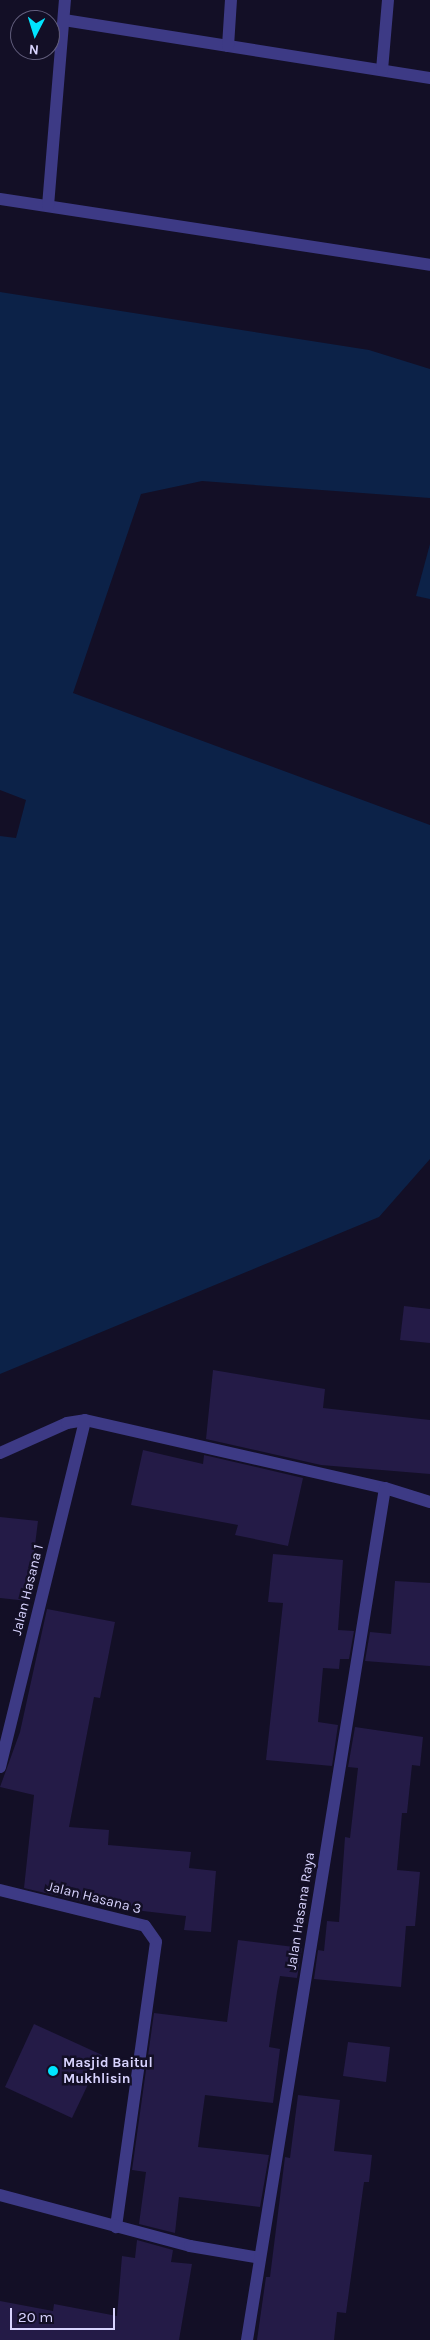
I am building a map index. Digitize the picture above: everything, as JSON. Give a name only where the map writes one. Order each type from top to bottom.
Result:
[{"type":"street","points":[[48,206],[65,0]]},
{"type":"street","points":[[228,46],[231,0]]},
{"type":"street","points":[[382,70],[388,0]]},
{"type":"street","points":[[64,20],[430,78]]},
{"type":"street","points":[[0,199],[430,265]]},
{"type":"street","points":[[0,1453],[67,1423],[85,1420],[385,1488],[430,1502]]},
{"type":"street","name":"Jalan Hasana 1","points":[[0,1767],[85,1420]]},
{"type":"street","name":"Jalan Hasana Raya","points":[[247,2340],[385,1488]]},
{"type":"street","name":"Jalan Hasana 3","points":[[0,1890],[145,1926],[156,1942],[116,2227]]},
{"type":"street","points":[[0,2195],[190,2246],[260,2258]]},
{"type":"water","points":[[0,292],[369,350],[430,369],[430,498],[202,481],[141,494],[73,693],[430,825],[430,1159],[379,1217],[0,1374],[0,836],[16,838],[26,800],[0,790]]},
{"type":"water","points":[[430,544],[430,599],[416,596]]},
{"type":"building","points":[[404,1306],[430,1309],[430,1343],[400,1340]]},
{"type":"building","points":[[213,1370],[325,1389],[323,1408],[430,1420],[430,1474],[321,1465],[206,1439]]},
{"type":"building","points":[[143,1450],[203,1464],[204,1455],[303,1478],[288,1546],[235,1535],[238,1525],[131,1505]]},
{"type":"building","points":[[0,1517],[38,1521],[28,1601],[0,1598]]},
{"type":"building","points":[[273,1554],[343,1560],[338,1630],[354,1631],[349,1659],[340,1659],[339,1669],[323,1668],[318,1722],[338,1725],[332,1766],[266,1760],[283,1603],[268,1602]]},
{"type":"building","points":[[395,1581],[430,1583],[430,1666],[365,1661],[370,1632],[391,1634]]},
{"type":"building","points":[[47,1609],[115,1622],[100,1698],[94,1697],[69,1827],[109,1830],[108,1845],[191,1852],[189,1868],[216,1871],[211,1932],[184,1930],[186,1916],[100,1906],[24,1888],[34,1795],[0,1787],[20,1732]]},
{"type":"building","points":[[355,1727],[423,1737],[420,1766],[412,1765],[407,1813],[402,1813],[397,1870],[420,1872],[415,1926],[406,1926],[401,1987],[314,1979],[318,1950],[324,1951],[327,1921],[339,1922],[345,1837],[350,1838],[358,1768],[348,1767]]},
{"type":"building","points":[[238,1940],[302,1948],[297,1978],[280,1976],[277,1992],[269,2047],[280,2049],[273,2103],[205,2095],[198,2147],[269,2155],[260,2207],[179,2197],[175,2233],[139,2224],[146,2172],[132,2170],[154,2013],[227,2022]]},
{"type":"building","name":"Masjid Baitul Mukhlisin","points":[[34,2024],[102,2055],[72,2118],[5,2087]]},
{"type":"building","points":[[348,2042],[390,2047],[386,2082],[343,2076]]},
{"type":"building","points":[[298,2095],[340,2100],[334,2151],[372,2155],[369,2182],[364,2182],[346,2313],[337,2312],[334,2340],[257,2340],[266,2277],[270,2277],[285,2157],[290,2158]]},
{"type":"building","points":[[137,2240],[173,2250],[171,2262],[192,2264],[179,2340],[0,2340],[0,2301],[53,2311],[54,2304],[117,2316],[122,2256],[135,2258]]},
{"type":"place","name":"Masjid Baitul Mukhlisin","points":[[53,2071]]}]
